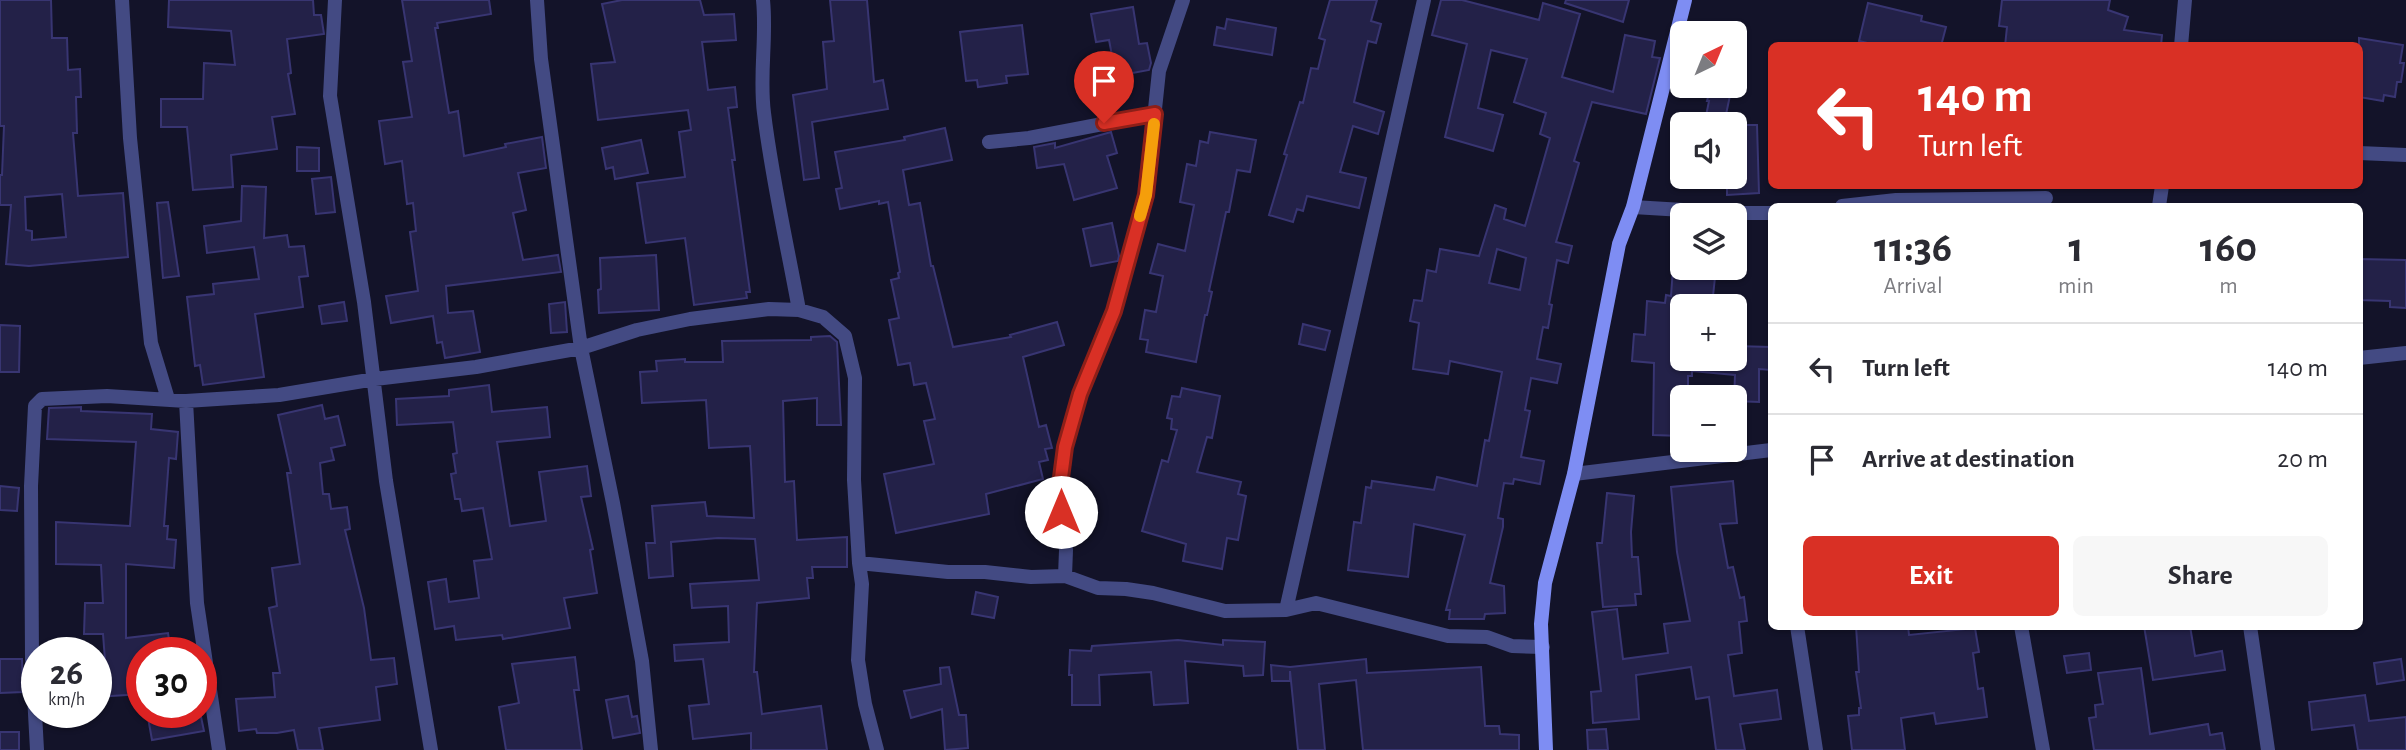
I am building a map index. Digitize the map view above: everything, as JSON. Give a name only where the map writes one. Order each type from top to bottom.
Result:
[{"type":"street","points":[[122,0],[130,138],[151,343],[168,399]]},
{"type":"street","points":[[335,0],[330,96],[375,379],[386,481],[431,750]]},
{"type":"street","points":[[537,0],[541,59],[581,348],[642,661],[651,750]]},
{"type":"street","points":[[763,0],[761,73],[764,113],[799,310]]},
{"type":"street","points":[[1065,576],[1066,550],[1059,493],[1065,447],[1080,394],[1114,311],[1146,195],[1159,71],[1183,0]]},
{"type":"street","points":[[1286,610],[1424,0]]},
{"type":"street","points":[[1546,750],[1541,624],[1545,583],[1574,474],[1619,244],[1633,207],[1685,0]]},
{"type":"street","points":[[2181,42],[2185,0]]},
{"type":"street","points":[[989,142],[1029,138],[1155,114]]},
{"type":"street","points":[[2363,153],[2406,155]]},
{"type":"street","points":[[1870,203],[1896,200],[2046,198]]},
{"type":"street","points":[[1633,207],[1734,214],[1768,213]]},
{"type":"street","points":[[37,750],[32,658],[31,486],[34,406],[42,399],[94,396],[186,401],[279,395],[375,379],[476,367],[581,348],[636,330],[690,319],[769,309],[799,310],[823,317],[845,336],[855,378],[854,480],[862,584],[858,660],[865,704],[877,750]]},
{"type":"street","points":[[2363,357],[2406,352]]},
{"type":"street","points":[[186,401],[197,603],[219,750]]},
{"type":"street","points":[[1574,474],[1768,452]]},
{"type":"street","points":[[859,563],[948,572],[985,572],[1031,577],[1065,576],[1098,588],[1153,593],[1225,611],[1286,610],[1316,603],[1448,636],[1487,637],[1512,646],[1543,647]]},
{"type":"street","points":[[1798,630],[1816,750]]},
{"type":"street","points":[[2022,630],[2043,750]]},
{"type":"street","points":[[2251,630],[2268,750]]},
{"type":"building","points":[[0,0],[51,0],[52,38],[67,38],[68,70],[80,69],[81,97],[76,97],[77,133],[73,133],[78,196],[123,193],[128,257],[29,266],[6,264],[11,205],[0,205],[4,126],[0,126]],"holes":[[[62,194],[66,237],[32,240],[32,231],[26,230],[25,197]]]},
{"type":"building","points":[[169,0],[313,0],[314,15],[321,15],[324,34],[287,39],[291,73],[288,74],[295,114],[272,117],[277,149],[231,155],[233,187],[193,190],[187,127],[161,127],[161,99],[203,99],[204,63],[235,65],[231,31],[168,27]]},
{"type":"building","points":[[402,0],[489,0],[491,14],[437,23],[438,28],[435,28],[449,113],[458,111],[464,156],[542,137],[546,168],[518,173],[526,210],[513,213],[523,260],[558,255],[561,272],[446,286],[448,313],[473,311],[480,352],[445,358],[442,342],[437,343],[433,316],[391,323],[386,296],[418,291],[410,232],[416,231],[413,203],[407,204],[402,161],[385,164],[379,121],[412,117],[403,62],[412,61]]},
{"type":"building","points":[[622,0],[700,0],[704,15],[734,14],[736,40],[702,42],[708,90],[735,87],[737,107],[728,108],[735,160],[732,160],[750,292],[746,292],[747,298],[694,305],[685,238],[646,243],[637,183],[685,177],[679,132],[691,130],[688,110],[598,120],[591,64],[615,62],[602,4]]},
{"type":"building","points":[[830,0],[867,0],[874,82],[883,80],[888,109],[812,122],[819,178],[804,180],[793,95],[827,89],[823,42],[834,41]]},
{"type":"building","points":[[1330,0],[1377,0],[1371,21],[1381,24],[1376,43],[1368,41],[1354,102],[1384,112],[1378,134],[1353,126],[1340,172],[1366,178],[1359,208],[1307,196],[1303,211],[1297,209],[1293,222],[1269,215],[1287,155],[1284,154],[1300,102],[1303,103],[1311,68],[1318,69],[1325,40],[1319,38]]},
{"type":"building","points":[[1441,0],[1462,0],[1539,20],[1543,3],[1580,14],[1562,77],[1613,92],[1625,35],[1655,41],[1652,57],[1660,58],[1646,114],[1592,102],[1574,161],[1579,163],[1556,242],[1572,246],[1568,263],[1557,260],[1549,304],[1552,305],[1548,328],[1543,327],[1537,359],[1561,364],[1557,383],[1531,378],[1525,410],[1530,411],[1521,457],[1544,461],[1540,484],[1514,479],[1513,484],[1504,483],[1498,518],[1503,519],[1503,527],[1490,583],[1504,586],[1505,613],[1485,614],[1484,619],[1449,619],[1450,610],[1446,610],[1465,535],[1414,524],[1408,577],[1348,570],[1354,522],[1361,523],[1366,487],[1371,488],[1372,481],[1434,490],[1437,477],[1477,486],[1502,372],[1450,361],[1448,374],[1413,369],[1419,323],[1410,321],[1414,300],[1422,301],[1427,270],[1436,272],[1440,249],[1479,256],[1495,205],[1506,209],[1504,219],[1525,226],[1550,138],[1540,134],[1546,113],[1514,102],[1527,59],[1491,50],[1478,108],[1503,115],[1493,151],[1445,137],[1467,44],[1432,35]],"holes":[[[1497,249],[1526,258],[1520,290],[1489,283]]]},
{"type":"building","points":[[1566,0],[1629,0],[1623,22],[1565,3]]},
{"type":"building","points":[[2002,0],[2110,0],[2108,10],[2128,17],[2124,30],[2162,35],[2161,42],[2005,42],[2007,27],[1999,26]]},
{"type":"building","points":[[1868,3],[1922,16],[1921,21],[1946,27],[1942,42],[1859,41]]},
{"type":"building","points":[[1133,7],[1139,44],[1147,43],[1151,63],[1149,70],[1116,76],[1109,40],[1096,42],[1091,14]]},
{"type":"building","points":[[1227,19],[1276,28],[1272,55],[1214,45],[1217,27],[1225,29]]},
{"type":"building","points":[[1022,25],[1028,74],[1006,76],[1007,83],[978,87],[977,80],[966,81],[960,32]]},
{"type":"building","points":[[2359,38],[2403,45],[2400,63],[2404,63],[2395,97],[2384,95],[2383,101],[2363,98],[2363,42],[2359,42]]},
{"type":"building","points":[[1708,98],[1729,98],[1727,112],[1707,112]]},
{"type":"building","points":[[1747,125],[1757,125],[1759,193],[1727,195],[1727,189],[1747,189]]},
{"type":"building","points":[[945,128],[952,160],[903,170],[909,205],[920,203],[931,266],[953,347],[1011,337],[1010,335],[1057,322],[1064,345],[1023,357],[1039,427],[1046,425],[1052,448],[1045,449],[1048,460],[1039,462],[1043,479],[986,494],[989,514],[896,533],[884,474],[934,464],[924,421],[935,419],[926,383],[914,385],[910,363],[898,365],[889,320],[899,318],[891,280],[899,278],[900,272],[888,202],[879,204],[879,201],[840,209],[836,189],[842,188],[835,152],[905,140],[904,137]]},
{"type":"building","points":[[1111,132],[1117,153],[1107,156],[1117,188],[1074,200],[1064,164],[1037,168],[1034,147],[1055,143],[1055,148]]},
{"type":"building","points":[[1210,132],[1256,140],[1250,172],[1237,170],[1209,291],[1212,292],[1196,362],[1146,352],[1148,340],[1140,339],[1145,310],[1156,312],[1163,276],[1150,273],[1158,244],[1185,251],[1194,205],[1180,202],[1187,164],[1196,166],[1200,141],[1208,143]]},
{"type":"building","points":[[641,140],[648,173],[615,179],[613,167],[606,169],[602,148]]},
{"type":"building","points":[[297,147],[319,148],[319,171],[297,171]]},
{"type":"building","points":[[331,177],[335,212],[316,214],[312,179]]},
{"type":"building","points":[[242,186],[266,187],[264,238],[287,235],[289,247],[304,246],[308,276],[299,277],[303,307],[255,314],[264,377],[203,385],[200,365],[195,366],[187,297],[214,294],[213,284],[259,279],[254,247],[207,253],[204,226],[241,221]]},
{"type":"building","points":[[168,202],[179,276],[163,278],[157,203]]},
{"type":"building","points":[[1112,223],[1118,261],[1091,266],[1083,229]]},
{"type":"building","points":[[656,255],[659,310],[599,313],[600,258]]},
{"type":"building","points":[[2363,259],[2406,260],[2406,308],[2390,307],[2390,301],[2363,300]]},
{"type":"building","points":[[1672,280],[1715,280],[1713,294],[1671,294]]},
{"type":"building","points":[[1666,295],[1670,296],[1670,371],[1692,371],[1692,376],[1688,376],[1688,385],[1670,385],[1670,436],[1653,435],[1654,363],[1632,361],[1634,334],[1645,335],[1647,301],[1665,303]]},
{"type":"building","points":[[344,302],[347,321],[322,324],[319,306]]},
{"type":"building","points":[[565,302],[567,332],[551,333],[549,304]]},
{"type":"building","points":[[1303,324],[1330,331],[1325,350],[1299,344]]},
{"type":"building","points":[[0,325],[20,326],[19,372],[0,372]]},
{"type":"building","points":[[830,336],[837,342],[841,425],[817,425],[817,398],[783,401],[785,482],[794,481],[797,540],[847,537],[847,567],[812,567],[813,578],[807,578],[809,598],[757,603],[754,672],[757,672],[762,714],[821,706],[827,750],[751,750],[751,733],[693,739],[689,706],[709,704],[703,659],[675,661],[674,645],[729,642],[728,606],[692,608],[690,584],[759,580],[755,539],[718,538],[671,542],[673,576],[649,578],[646,543],[655,543],[652,506],[705,502],[707,516],[754,518],[750,446],[709,448],[706,400],[642,403],[640,372],[657,371],[656,361],[685,359],[685,362],[723,362],[722,341],[811,340],[811,337]]},
{"type":"building","points":[[1747,346],[1768,347],[1768,370],[1759,369],[1759,402],[1747,402],[1747,385],[1735,385],[1735,375],[1692,371],[1747,371]]},
{"type":"building","points":[[489,385],[492,412],[547,407],[550,437],[497,442],[510,526],[546,521],[539,472],[587,466],[591,496],[581,497],[593,549],[590,550],[597,593],[564,598],[570,628],[503,639],[502,635],[456,640],[454,626],[435,629],[428,582],[446,579],[449,602],[479,598],[474,561],[492,559],[483,508],[462,511],[460,499],[455,499],[451,474],[456,473],[453,454],[457,453],[453,422],[397,425],[396,399],[449,396],[449,390]]},
{"type":"building","points":[[1182,388],[1220,396],[1212,438],[1207,437],[1197,472],[1241,482],[1238,494],[1246,496],[1238,540],[1227,538],[1222,569],[1183,561],[1186,544],[1142,531],[1162,460],[1168,462],[1177,430],[1171,429],[1172,419],[1167,418],[1172,396],[1180,397]]},
{"type":"building","points":[[322,405],[325,419],[338,416],[345,445],[331,448],[334,460],[320,463],[323,494],[329,494],[331,509],[347,507],[350,529],[345,530],[364,608],[371,660],[394,658],[397,684],[376,687],[380,720],[319,728],[323,750],[298,750],[294,730],[277,733],[257,733],[256,729],[239,731],[236,699],[275,697],[273,673],[280,673],[269,608],[277,606],[272,568],[300,564],[287,473],[291,473],[278,415]]},
{"type":"building","points":[[81,407],[81,411],[152,414],[151,429],[178,432],[176,459],[169,458],[164,526],[168,526],[167,539],[176,540],[174,568],[126,564],[126,695],[112,696],[112,637],[84,634],[85,603],[103,603],[101,565],[56,564],[56,522],[130,526],[136,442],[47,439],[49,408]]},
{"type":"building","points":[[1733,481],[1737,523],[1720,524],[1728,568],[1733,567],[1740,598],[1744,597],[1747,621],[1739,622],[1742,653],[1728,655],[1734,696],[1777,690],[1781,719],[1740,724],[1745,750],[1716,750],[1709,697],[1696,699],[1691,667],[1636,675],[1639,719],[1593,723],[1591,692],[1601,691],[1592,612],[1617,609],[1623,659],[1668,653],[1664,624],[1690,621],[1677,552],[1671,487]]},
{"type":"building","points":[[0,486],[19,488],[17,511],[0,510]]},
{"type":"building","points":[[1607,493],[1634,496],[1632,557],[1638,557],[1641,594],[1635,594],[1636,605],[1603,607],[1597,543],[1602,543]]},
{"type":"building","points":[[976,592],[998,597],[994,618],[972,614]]},
{"type":"building","points":[[1856,630],[1908,630],[1909,635],[1975,630],[1979,652],[1973,653],[1978,689],[1983,688],[1987,717],[1936,724],[1934,713],[1901,718],[1905,750],[1852,750],[1848,716],[1859,715],[1861,708],[1856,672],[1859,672]]},
{"type":"building","points":[[2145,630],[2191,630],[2195,656],[2222,651],[2225,670],[2153,680]]},
{"type":"building","points":[[168,633],[169,637],[134,637]]},
{"type":"building","points":[[1178,640],[1223,645],[1223,640],[1265,642],[1263,675],[1244,676],[1243,666],[1185,661],[1188,703],[1154,705],[1151,672],[1099,675],[1100,705],[1072,705],[1070,650],[1091,651],[1092,646]]},
{"type":"building","points":[[2089,653],[2091,670],[2067,673],[2064,656]]},
{"type":"building","points":[[575,657],[579,690],[574,690],[582,750],[506,750],[499,707],[519,703],[512,664]]},
{"type":"building","points":[[0,659],[21,659],[21,692],[0,693]]},
{"type":"building","points":[[1366,659],[1367,673],[1481,667],[1485,726],[1499,726],[1500,734],[1519,735],[1519,750],[1363,750],[1356,680],[1319,684],[1325,750],[1298,750],[1290,671],[1290,681],[1272,681],[1271,665],[1290,667]]},
{"type":"building","points":[[2401,659],[2404,680],[2377,684],[2374,663]]},
{"type":"building","points":[[949,667],[959,715],[966,715],[968,748],[945,750],[942,709],[911,718],[904,691],[941,684],[940,668]]},
{"type":"building","points":[[2141,668],[2150,734],[2208,724],[2210,735],[2222,733],[2225,750],[2094,750],[2089,718],[2096,717],[2095,705],[2103,704],[2098,673]]},
{"type":"building","points":[[2365,695],[2369,721],[2406,717],[2406,750],[2358,750],[2354,725],[2312,730],[2309,702]]},
{"type":"building","points":[[628,696],[632,717],[637,716],[640,733],[613,738],[606,700]]},
{"type":"building","points":[[150,728],[203,728],[204,731],[152,740]]},
{"type":"building","points":[[1606,729],[1608,750],[1588,750],[1587,730]]},
{"type":"building","points":[[0,732],[19,732],[19,750],[0,750]]},
{"type":"slow traffic","points":[[1140,216],[1146,195],[1154,124]]},
{"type":"route","points":[[1061,512],[1059,493],[1065,447],[1080,394],[1114,311],[1146,195],[1155,114],[1104,123]]}]
